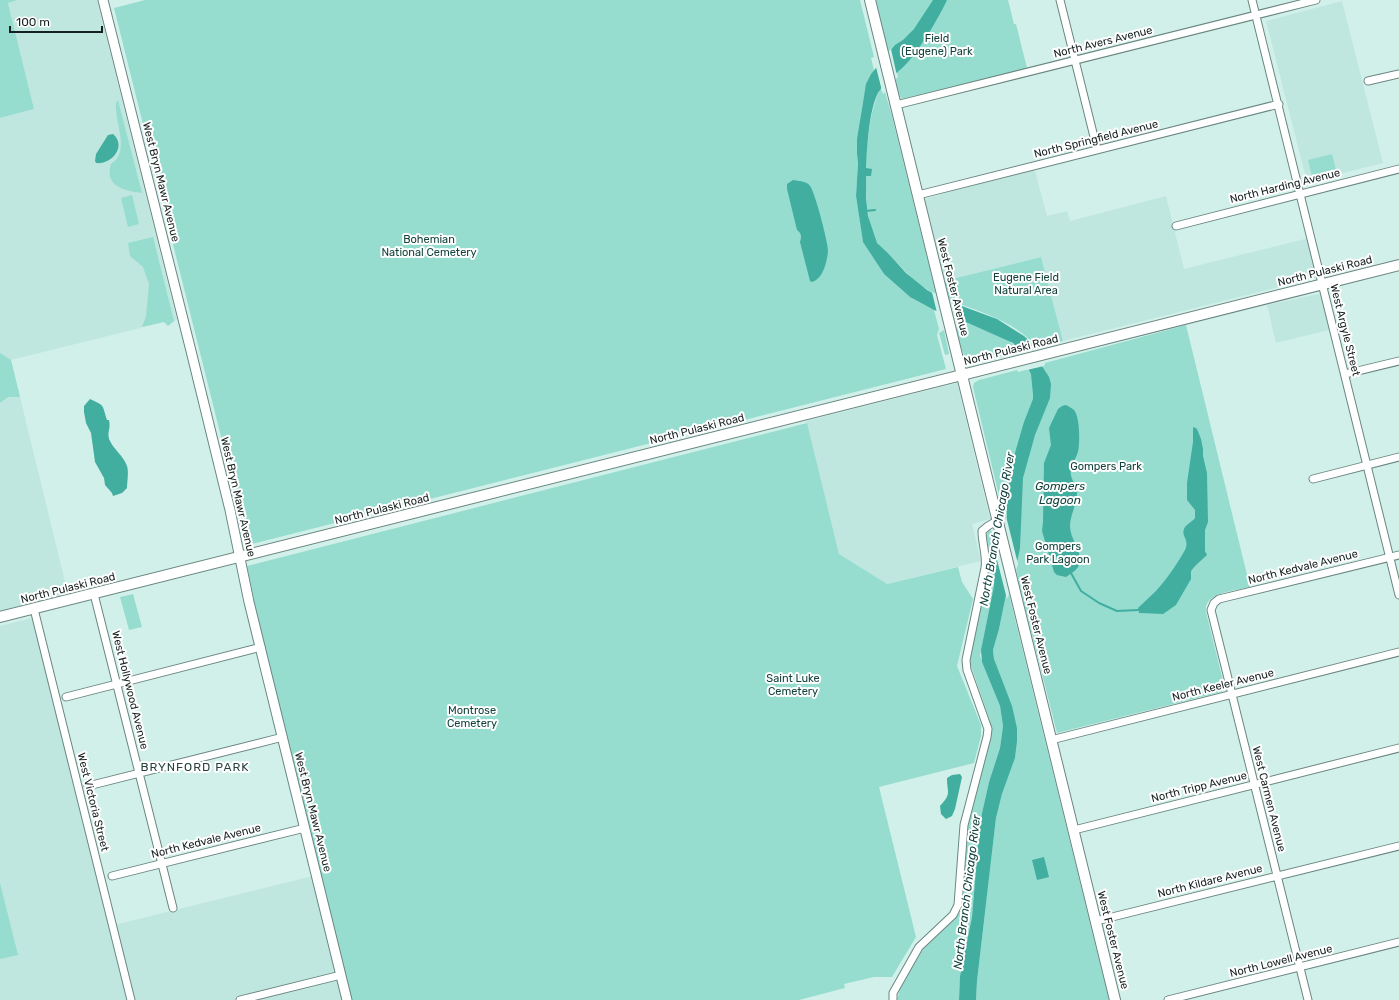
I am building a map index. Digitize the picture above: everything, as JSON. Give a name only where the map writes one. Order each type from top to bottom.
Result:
[{"type":"main road","name":"West Foster Avenue","points":[[870,0],[1115,1000]]},
{"type":"main road","name":"North Pulaski Road","points":[[0,617],[1399,265]]},
{"type":"street","name":"West Bryn Mawr Avenue","points":[[104,0],[230,510],[260,647],[348,1000]]},
{"type":"street","points":[[1060,0],[1098,149]]},
{"type":"street","name":"West Argyle Street","points":[[1252,0],[1279,104],[1399,595]]},
{"type":"street","name":"North Avers Avenue","points":[[896,106],[1316,0]]},
{"type":"street","points":[[1368,81],[1399,74]]},
{"type":"street","name":"North Springfield Avenue","points":[[918,195],[1279,104]]},
{"type":"street","name":"North Harding Avenue","points":[[1176,226],[1300,193],[1399,169]]},
{"type":"street","points":[[1345,374],[1399,361]]},
{"type":"street","points":[[1313,479],[1399,457]]},
{"type":"street","points":[[893,1000],[893,993],[920,947],[956,912],[958,905],[964,825],[988,729],[967,670],[966,660],[985,568],[986,559],[982,531],[998,520]]},
{"type":"street","name":"North Kedvale Avenue","points":[[1214,603],[1219,599],[1399,554]]},
{"type":"street","name":"West Hollywood Avenue","points":[[94,594],[173,908]]},
{"type":"street","name":"West Carmen Avenue","points":[[1214,603],[1211,610],[1308,1000]]},
{"type":"street","name":"West Victoria Street","points":[[34,609],[131,1000]]},
{"type":"street","points":[[66,697],[260,647]]},
{"type":"street","name":"North Keeler Avenue","points":[[1051,740],[1399,652]]},
{"type":"street","points":[[88,786],[283,737]]},
{"type":"street","name":"North Tripp Avenue","points":[[1074,830],[1399,748]]},
{"type":"street","name":"North Kedvale Avenue","points":[[112,876],[305,828]]},
{"type":"street","name":"North Kildare Avenue","points":[[1096,921],[1399,846]]},
{"type":"street","name":"North Lowell Avenue","points":[[1168,1000],[1399,942]]},
{"type":"street","points":[[240,1000],[341,975]]},
{"type":"shaded area","points":[[18,0],[97,0],[177,320],[168,326],[164,322],[11,360],[68,594],[0,611],[0,118],[34,109],[8,3]]},
{"type":"shaded area","points":[[1342,1],[1383,163],[1307,182],[1266,21]]},
{"type":"shaded area","points":[[1034,167],[1047,216],[1067,211],[1070,221],[1166,196],[1184,269],[1309,238],[1319,277],[1063,341],[1041,257],[944,281],[925,199]]},
{"type":"shaded area","points":[[1328,292],[1337,328],[1276,343],[1267,305]]},
{"type":"shaded area","points":[[957,383],[990,519],[972,524],[981,561],[886,584],[839,554],[806,421]]},
{"type":"shaded area","points":[[36,617],[114,925],[313,876],[344,1000],[0,1000],[0,626]]},
{"type":"green space","points":[[0,0],[18,0],[8,3],[34,109],[0,118]]},
{"type":"green space","name":"Bohemian National Cemetery","points":[[145,0],[860,0],[874,57],[871,58],[874,70],[870,77],[864,98],[857,154],[856,196],[863,241],[884,274],[910,297],[934,310],[939,329],[937,335],[946,369],[705,430],[698,430],[248,545],[114,8]]},
{"type":"green space","name":"Field (Eugene) Park","points":[[876,0],[1008,0],[1014,24],[1016,24],[1027,68],[902,99],[895,80],[898,77],[891,49],[888,52]]},
{"type":"green space","points":[[881,88],[883,94],[885,92],[892,116],[936,294],[916,282],[877,243],[871,229],[866,189],[866,166],[871,120],[875,102]]},
{"type":"green space","points":[[118,100],[142,193],[122,189],[110,178],[111,164],[120,152],[121,144],[116,111],[116,103]]},
{"type":"green space","points":[[1332,154],[1336,170],[1312,176],[1308,160]]},
{"type":"green space","points":[[132,195],[139,224],[128,227],[121,198]]},
{"type":"green space","points":[[153,237],[174,321],[168,326],[164,322],[142,327],[146,316],[149,284],[143,267],[130,256],[128,243]]},
{"type":"green space","name":"Eugene Field Natural Area","points":[[1041,257],[1063,341],[1040,346],[1039,344],[1034,345],[1027,337],[1006,323],[949,300],[944,281]]},
{"type":"green space","points":[[957,318],[999,335],[1018,349],[1012,351],[1013,353],[971,363],[965,356],[961,346],[956,327],[960,328]]},
{"type":"green space","name":"Gompers Park","points":[[1186,325],[1250,587],[1229,591],[1215,596],[1206,605],[1206,612],[1225,689],[1221,692],[1057,733],[1023,599],[1016,569],[1018,564],[1007,517],[1005,521],[973,387],[974,383],[979,380],[1017,370],[1018,372],[1045,365],[1045,363]]},
{"type":"green space","points":[[944,330],[949,354],[945,355],[939,333]]},
{"type":"green space","points":[[0,353],[11,360],[20,397],[8,397],[0,403]]},
{"type":"green space","points":[[807,423],[839,554],[887,584],[958,567],[962,582],[973,599],[957,666],[981,725],[981,736],[974,763],[879,787],[916,937],[892,977],[874,977],[844,984],[845,988],[799,1000],[352,1000],[257,615],[247,566]]},
{"type":"green space","points":[[989,530],[993,532],[997,547],[995,552],[996,577],[980,656],[1000,706],[1003,726],[1000,748],[989,782],[980,822],[972,917],[960,976],[959,1000],[897,1000],[900,989],[923,949],[958,915],[961,911],[963,903],[967,829],[991,733],[990,721],[970,663],[990,562],[986,535]]},
{"type":"green space","points":[[133,594],[142,627],[129,630],[120,597]]},
{"type":"green space","points":[[1009,594],[1109,1000],[976,1000],[996,818],[1002,794],[1015,758],[1017,742],[1017,728],[994,659],[993,650],[1006,595],[1007,598]]},
{"type":"green space","points":[[0,883],[18,955],[0,959]]},
{"type":"water","points":[[933,0],[947,0],[919,48],[908,62],[884,84],[878,93],[872,109],[866,159],[866,168],[872,169],[871,176],[866,176],[868,216],[877,243],[906,273],[927,290],[943,299],[997,319],[1024,336],[1034,345],[1038,360],[1049,377],[1051,384],[1050,398],[1035,435],[1023,478],[1020,548],[1006,595],[993,650],[994,659],[1012,706],[1017,728],[1017,742],[1015,758],[1002,794],[996,818],[976,1000],[959,1000],[960,976],[972,917],[980,822],[989,782],[1000,748],[1003,726],[1000,706],[982,662],[981,650],[994,586],[996,555],[1007,516],[1007,497],[1012,463],[1024,422],[1033,399],[1031,374],[1018,349],[1013,343],[957,318],[934,310],[910,297],[884,274],[863,242],[856,196],[858,163],[857,139],[866,84],[871,74],[895,45],[903,40],[914,29]]},
{"type":"water","points":[[113,134],[117,139],[118,144],[116,154],[107,161],[96,163],[96,154],[108,135]]},
{"type":"water","points":[[793,180],[807,183],[812,190],[821,217],[828,251],[822,274],[812,282],[810,281],[800,242],[801,235],[797,230],[787,189],[787,184]]},
{"type":"water","points":[[90,399],[102,406],[107,420],[109,420],[109,439],[128,468],[127,488],[122,493],[113,496],[105,485],[104,478],[95,462],[91,433],[86,423],[84,412],[84,406]]},
{"type":"water","name":"Gompers Lagoon","points":[[1066,405],[1073,409],[1076,413],[1079,430],[1078,452],[1072,466],[1071,473],[1077,493],[1071,518],[1070,531],[1079,553],[1080,562],[1077,569],[1066,577],[1057,575],[1054,572],[1042,531],[1044,463],[1051,445],[1049,428],[1058,409]]},
{"type":"water","points":[[1194,427],[1197,429],[1201,439],[1207,473],[1208,522],[1205,530],[1205,551],[1207,555],[1191,571],[1191,579],[1176,605],[1163,614],[1139,613],[1138,608],[1160,586],[1172,571],[1185,550],[1187,543],[1183,532],[1186,526],[1195,518],[1195,510],[1187,500],[1187,483]]},
{"type":"water","points":[[960,774],[962,777],[955,809],[952,816],[946,819],[941,814],[940,806],[944,802],[947,795],[947,778],[952,775]]},
{"type":"water","points":[[1044,857],[1049,877],[1037,880],[1032,860]]},
{"type":"pier","points":[[891,49],[897,76],[882,91],[876,67]]},
{"type":"pier","points":[[932,292],[953,301],[958,320],[937,313]]},
{"type":"pier","points":[[1036,345],[1040,359],[1044,366],[1027,370],[1016,350]]},
{"type":"pier","points":[[1006,516],[1018,564],[1007,599],[995,552]]},
{"type":"waterway","points":[[865,211],[875,210]]},
{"type":"waterway","points":[[1071,573],[1081,591],[1099,603],[1117,611],[1138,610]]},
{"type":"district","name":"BRYNFORD PARK","points":[[195,767]]},
{"type":"water label","name":"North Branch Chicago River","points":[[997,529]]},
{"type":"water label","name":"North Branch Chicago River","points":[[967,892]]},
{"type":"park label","name":"Gompers Park Lagoon","points":[[1058,552]]},
{"type":"park label","name":"Saint Luke Cemetery","points":[[793,684]]},
{"type":"park label","name":"Montrose Cemetery","points":[[472,716]]}]
